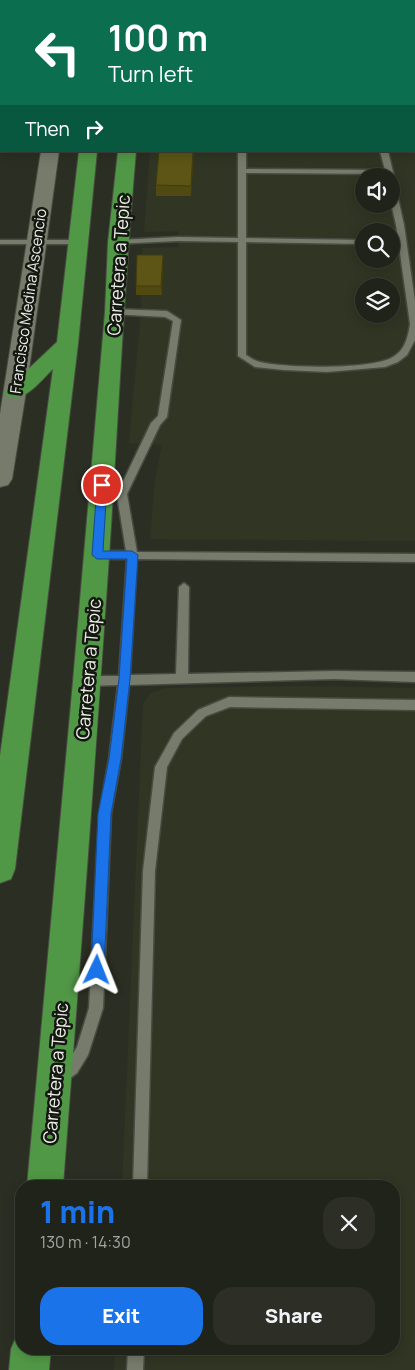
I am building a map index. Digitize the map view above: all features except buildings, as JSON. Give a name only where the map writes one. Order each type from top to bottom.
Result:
[{"type":"highway","points":[[0,869],[67,344],[88,152]]},
{"type":"highway","name":"Carretera a Tepic","points":[[46,1180],[97,555],[115,312],[118,242],[127,152]]},
{"type":"highway","points":[[15,392],[67,344]]},
{"type":"highway","points":[[30,1370],[31,1355]]},
{"type":"main road","name":"Francisco Medina Ascencio","points":[[0,479],[15,392],[50,152]]},
{"type":"lane","points":[[242,152],[242,356],[253,363],[277,367],[371,367],[394,361],[404,353],[411,340],[414,324],[396,213]]},
{"type":"lane","points":[[384,152],[388,168]]},
{"type":"lane","points":[[243,171],[355,173]]},
{"type":"lane","points":[[118,242],[241,240],[355,242]]},
{"type":"lane","points":[[0,242],[77,242]]},
{"type":"lane","points":[[115,312],[167,314],[177,320],[162,417],[156,423],[122,494]]},
{"type":"lane","points":[[54,1085],[72,1068],[83,1050],[96,1008],[105,814],[115,759],[124,679],[132,555],[122,494],[103,467]]},
{"type":"lane","points":[[97,555],[415,558]]},
{"type":"lane","points":[[182,678],[184,588]]},
{"type":"lane","points":[[87,681],[334,675],[415,677]]},
{"type":"lane","points":[[140,1180],[149,871],[161,767],[178,736],[202,713],[229,702],[415,705]]},
{"type":"lane","points":[[135,1370],[136,1355]]},
{"type":"shaded area","points":[[150,152],[415,152],[415,541],[150,539],[155,480],[162,445],[129,443],[141,312],[142,248],[179,247],[178,231],[144,232]]},
{"type":"shaded area","points":[[307,686],[415,688],[415,1370],[114,1370],[115,1355],[400,1355],[400,1180],[122,1180],[143,704],[150,694],[164,688]]},
{"type":"route","points":[[97,970],[105,814],[115,759],[124,679],[132,555],[97,555],[102,485]]}]
